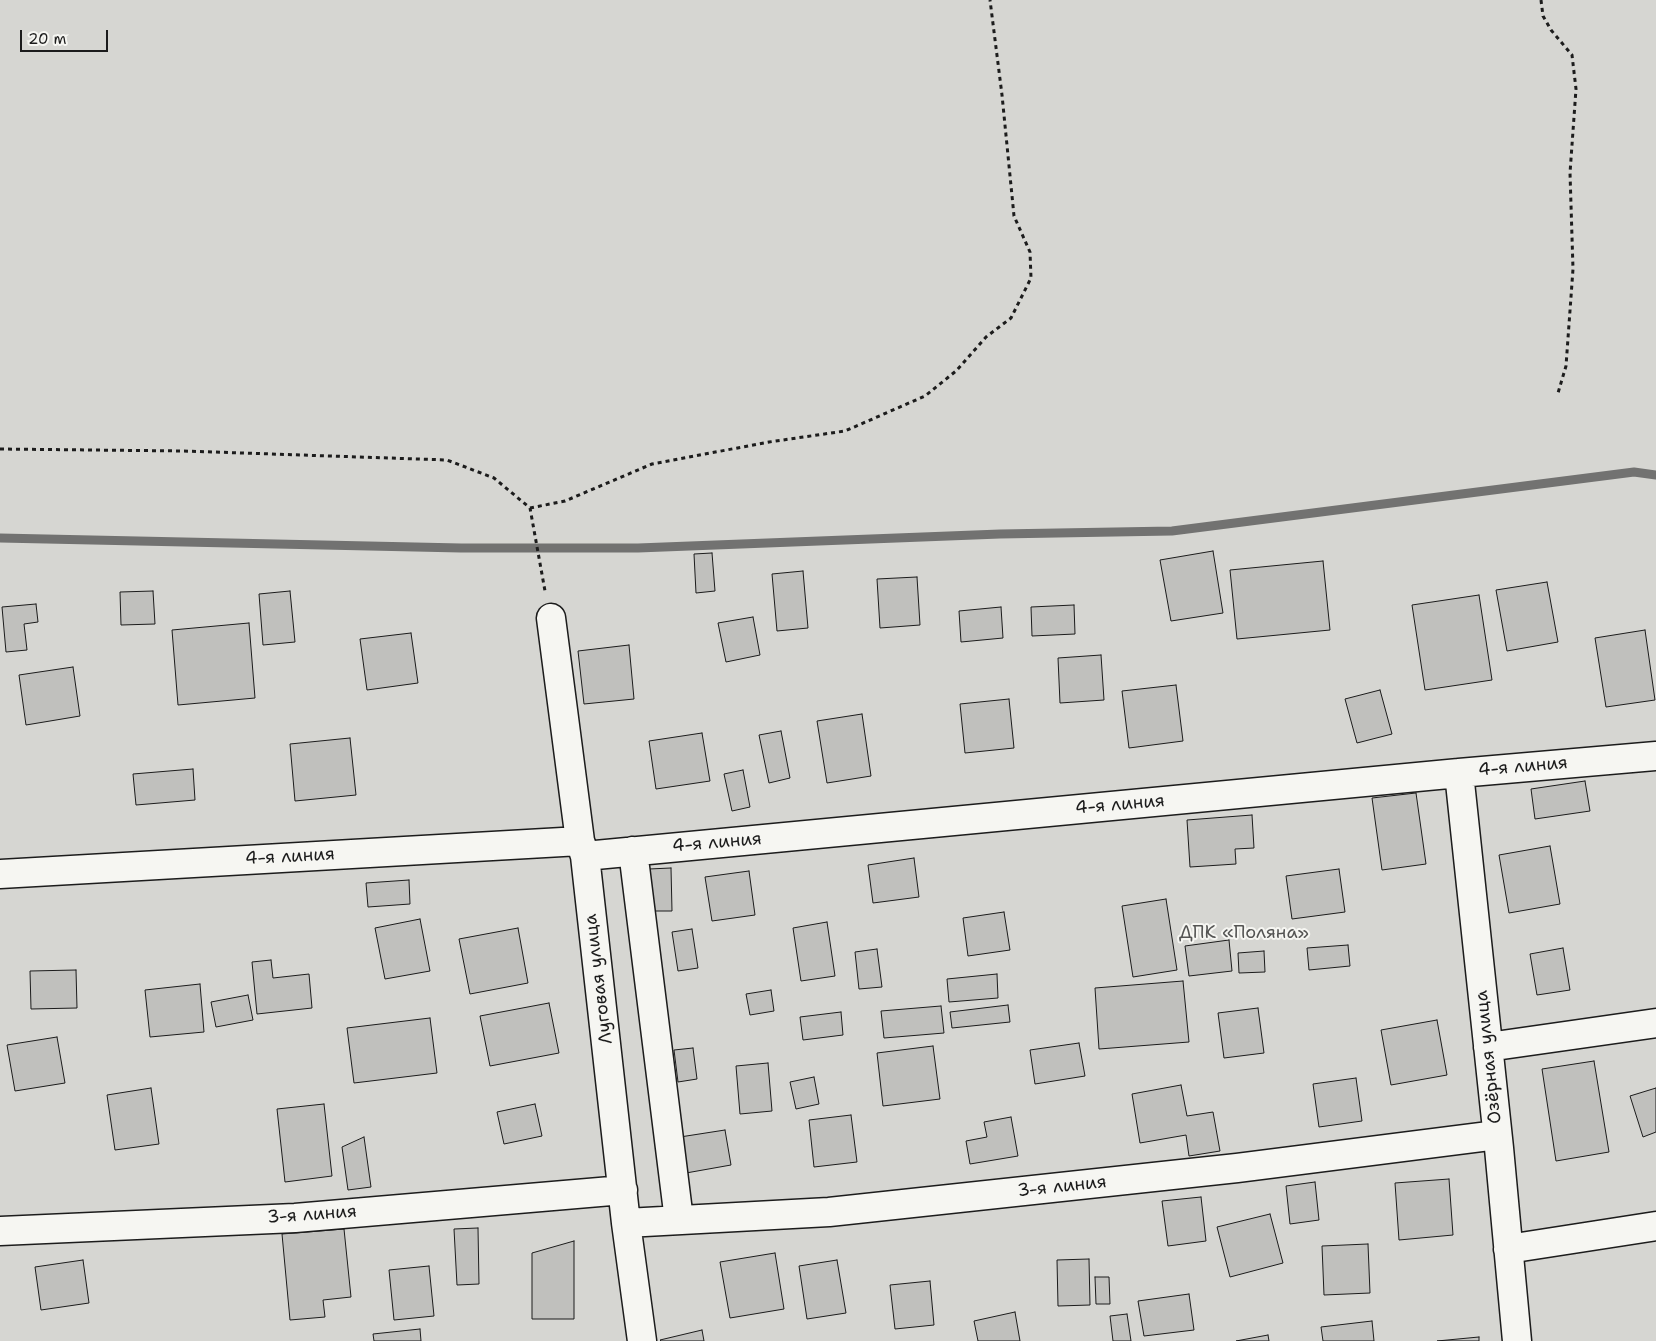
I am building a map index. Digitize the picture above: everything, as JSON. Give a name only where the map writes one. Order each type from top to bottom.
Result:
[{"type":"street","name":"Луговая улица","points":[[551,618],[583,848],[626,1222],[642,1341]]},
{"type":"street","name":"4-я линия","points":[[0,874],[583,848],[633,852],[1656,756]]},
{"type":"street","name":"Озёрная улица","points":[[1459,773],[1517,1341]]},
{"type":"street","points":[[633,852],[679,1220]]},
{"type":"street","points":[[1488,1047],[1656,1023]]},
{"type":"street","name":"3-я линия","points":[[626,1222],[829,1212],[1237,1168],[1497,1134]]},
{"type":"street","name":"3-я линия","points":[[0,1231],[295,1218],[623,1190]]},
{"type":"street","points":[[1508,1249],[1656,1226]]},
{"type":"path","points":[[530,508],[565,501],[652,464],[769,442],[845,431],[925,396],[956,370],[986,337],[1011,318],[1031,278],[1030,252],[1014,216],[990,0]]},
{"type":"path","points":[[1541,0],[1543,16],[1551,30],[1572,55],[1576,89],[1570,173],[1573,269],[1566,366],[1558,393]]},
{"type":"path","points":[[0,449],[184,451],[446,460],[494,478],[530,508],[542,573]]},
{"type":"green space","name":"ДПК «Поляна»","points":[[0,0],[1656,0],[1656,1341],[0,1341]]},
{"type":"building","points":[[1213,551],[1223,613],[1171,621],[1160,560]]},
{"type":"building","points":[[712,553],[715,591],[696,593],[694,554]]},
{"type":"building","points":[[1323,561],[1330,630],[1237,639],[1230,570]]},
{"type":"building","points":[[803,571],[808,628],[777,631],[772,574]]},
{"type":"building","points":[[917,577],[920,625],[880,628],[877,579]]},
{"type":"building","points":[[1547,582],[1558,642],[1507,651],[1496,590]]},
{"type":"building","points":[[153,591],[155,624],[121,625],[120,592]]},
{"type":"building","points":[[290,591],[295,642],[263,645],[259,594]]},
{"type":"building","points":[[1479,595],[1492,680],[1425,690],[1412,605]]},
{"type":"building","points":[[36,604],[38,622],[24,624],[27,650],[6,652],[2,607]]},
{"type":"building","points":[[1074,605],[1075,634],[1032,636],[1031,607]]},
{"type":"building","points":[[1001,607],[1003,638],[961,642],[959,611]]},
{"type":"building","points":[[753,617],[760,655],[726,662],[718,623]]},
{"type":"building","points":[[249,623],[255,698],[178,705],[172,630]]},
{"type":"building","points":[[1645,630],[1655,700],[1606,707],[1595,638]]},
{"type":"building","points":[[411,633],[418,683],[367,690],[360,639]]},
{"type":"building","points":[[629,645],[634,699],[584,704],[578,651]]},
{"type":"building","points":[[1101,655],[1104,700],[1060,703],[1058,658]]},
{"type":"building","points":[[73,667],[80,716],[26,725],[19,675]]},
{"type":"building","points":[[1176,685],[1183,741],[1129,748],[1122,691]]},
{"type":"building","points":[[1380,690],[1392,734],[1357,743],[1345,699]]},
{"type":"building","points":[[1009,699],[1014,748],[965,753],[960,704]]},
{"type":"building","points":[[862,714],[871,776],[827,783],[817,721]]},
{"type":"building","points":[[781,731],[790,778],[769,783],[759,735]]},
{"type":"building","points":[[702,733],[710,781],[656,789],[649,741]]},
{"type":"building","points":[[350,738],[356,795],[295,801],[290,744]]},
{"type":"building","points":[[193,769],[195,800],[136,805],[133,774]]},
{"type":"building","points":[[743,770],[750,807],[732,811],[724,774]]},
{"type":"building","points":[[1585,781],[1590,811],[1535,819],[1531,789]]},
{"type":"building","points":[[1416,793],[1426,864],[1382,870],[1372,798]]},
{"type":"building","points":[[1252,815],[1254,848],[1235,849],[1236,864],[1190,867],[1187,820]]},
{"type":"building","points":[[1550,846],[1560,904],[1509,913],[1499,855]]},
{"type":"building","points":[[914,858],[919,897],[873,903],[868,865]]},
{"type":"building","points":[[671,868],[672,911],[651,911],[649,869]]},
{"type":"building","points":[[1339,869],[1345,912],[1292,919],[1286,876]]},
{"type":"building","points":[[749,871],[755,915],[712,921],[705,877]]},
{"type":"building","points":[[409,880],[410,904],[368,907],[366,883]]},
{"type":"building","points":[[1166,899],[1177,970],[1133,977],[1122,906]]},
{"type":"building","points":[[1004,912],[1010,950],[968,956],[963,918]]},
{"type":"building","points":[[420,919],[430,971],[385,979],[375,928]]},
{"type":"building","points":[[827,922],[835,976],[801,981],[793,928]]},
{"type":"building","points":[[518,928],[528,983],[470,994],[459,939]]},
{"type":"building","points":[[692,929],[698,968],[678,971],[672,932]]},
{"type":"building","points":[[1229,940],[1232,971],[1189,976],[1185,946]]},
{"type":"building","points":[[1348,945],[1350,966],[1309,970],[1307,948]]},
{"type":"building","points":[[1563,948],[1570,990],[1537,995],[1530,954]]},
{"type":"building","points":[[877,949],[882,987],[859,989],[855,952]]},
{"type":"building","points":[[1264,951],[1265,972],[1239,973],[1238,953]]},
{"type":"building","points":[[271,960],[273,978],[309,974],[312,1008],[257,1014],[252,962]]},
{"type":"building","points":[[76,970],[77,1008],[31,1009],[30,971]]},
{"type":"building","points":[[997,974],[998,998],[949,1002],[947,979]]},
{"type":"building","points":[[1183,981],[1189,1042],[1099,1049],[1095,988]]},
{"type":"building","points":[[200,984],[204,1032],[150,1037],[145,990]]},
{"type":"building","points":[[771,990],[774,1011],[750,1015],[746,994]]},
{"type":"building","points":[[248,995],[253,1020],[216,1027],[211,1002]]},
{"type":"building","points":[[549,1003],[559,1053],[490,1066],[480,1016]]},
{"type":"building","points":[[1008,1005],[1010,1022],[952,1028],[950,1012]]},
{"type":"building","points":[[941,1006],[944,1033],[884,1038],[881,1011]]},
{"type":"building","points":[[1258,1008],[1264,1053],[1224,1058],[1218,1013]]},
{"type":"building","points":[[841,1012],[843,1035],[803,1040],[800,1017]]},
{"type":"building","points":[[430,1018],[437,1073],[354,1083],[347,1028]]},
{"type":"building","points":[[1437,1020],[1447,1075],[1391,1085],[1381,1030]]},
{"type":"building","points":[[57,1037],[65,1083],[15,1091],[7,1045]]},
{"type":"building","points":[[1079,1043],[1085,1076],[1035,1084],[1030,1050]]},
{"type":"building","points":[[933,1046],[940,1099],[883,1106],[877,1053]]},
{"type":"building","points":[[693,1048],[697,1079],[678,1082],[674,1050]]},
{"type":"building","points":[[1594,1061],[1609,1152],[1556,1161],[1542,1069]]},
{"type":"building","points":[[768,1063],[772,1111],[740,1114],[736,1066]]},
{"type":"building","points":[[814,1077],[819,1104],[796,1109],[790,1082]]},
{"type":"building","points":[[1356,1078],[1362,1121],[1319,1127],[1313,1084]]},
{"type":"building","points":[[1181,1085],[1187,1116],[1213,1112],[1220,1151],[1189,1156],[1186,1135],[1140,1143],[1132,1094]]},
{"type":"building","points":[[151,1088],[159,1144],[115,1150],[107,1095]]},
{"type":"building","points":[[1656,1088],[1656,1132],[1643,1137],[1630,1096]]},
{"type":"building","points":[[324,1104],[332,1176],[285,1182],[277,1109]]},
{"type":"building","points":[[535,1104],[542,1136],[504,1144],[497,1112]]},
{"type":"building","points":[[851,1115],[857,1162],[814,1167],[809,1120]]},
{"type":"building","points":[[1011,1117],[1018,1156],[970,1164],[966,1141],[987,1137],[984,1122]]},
{"type":"building","points":[[725,1130],[731,1165],[686,1173],[680,1137]]},
{"type":"building","points":[[364,1137],[371,1187],[348,1190],[342,1147]]},
{"type":"building","points":[[1449,1179],[1453,1235],[1399,1240],[1395,1183]]},
{"type":"building","points":[[1315,1182],[1319,1220],[1290,1224],[1286,1186]]},
{"type":"building","points":[[1201,1197],[1206,1241],[1168,1246],[1162,1201]]},
{"type":"building","points":[[1270,1214],[1283,1263],[1230,1277],[1217,1227]]},
{"type":"building","points":[[478,1228],[479,1284],[457,1285],[454,1229]]},
{"type":"building","points":[[344,1229],[351,1297],[323,1300],[325,1317],[290,1320],[282,1234]]},
{"type":"building","points":[[574,1241],[574,1319],[532,1319],[532,1253]]},
{"type":"building","points":[[1368,1244],[1370,1293],[1324,1295],[1322,1246]]},
{"type":"building","points":[[775,1253],[784,1309],[730,1318],[720,1262]]},
{"type":"building","points":[[1089,1259],[1090,1305],[1058,1306],[1057,1260]]},
{"type":"building","points":[[83,1260],[89,1303],[41,1310],[35,1267]]},
{"type":"building","points":[[837,1260],[846,1313],[807,1319],[799,1266]]},
{"type":"building","points":[[429,1266],[434,1316],[394,1320],[389,1270]]},
{"type":"building","points":[[1095,1277],[1109,1277],[1110,1304],[1096,1304]]},
{"type":"building","points":[[930,1281],[934,1325],[895,1329],[890,1285]]},
{"type":"building","points":[[1189,1294],[1194,1330],[1144,1336],[1138,1301]]},
{"type":"building","points":[[1015,1312],[1020,1341],[978,1341],[974,1321]]},
{"type":"building","points":[[1127,1314],[1131,1341],[1113,1341],[1110,1316]]},
{"type":"building","points":[[1372,1321],[1374,1341],[1323,1341],[1321,1327]]},
{"type":"building","points":[[420,1329],[421,1341],[374,1341],[373,1334]]},
{"type":"building","points":[[702,1330],[704,1341],[660,1340]]},
{"type":"building","points":[[1268,1335],[1269,1341],[1236,1341]]},
{"type":"building","points":[[1479,1337],[1479,1341],[1437,1341]]},
{"type":"waterway","points":[[0,538],[461,548],[638,548],[1000,534],[1172,531],[1634,472],[1656,475]]}]
